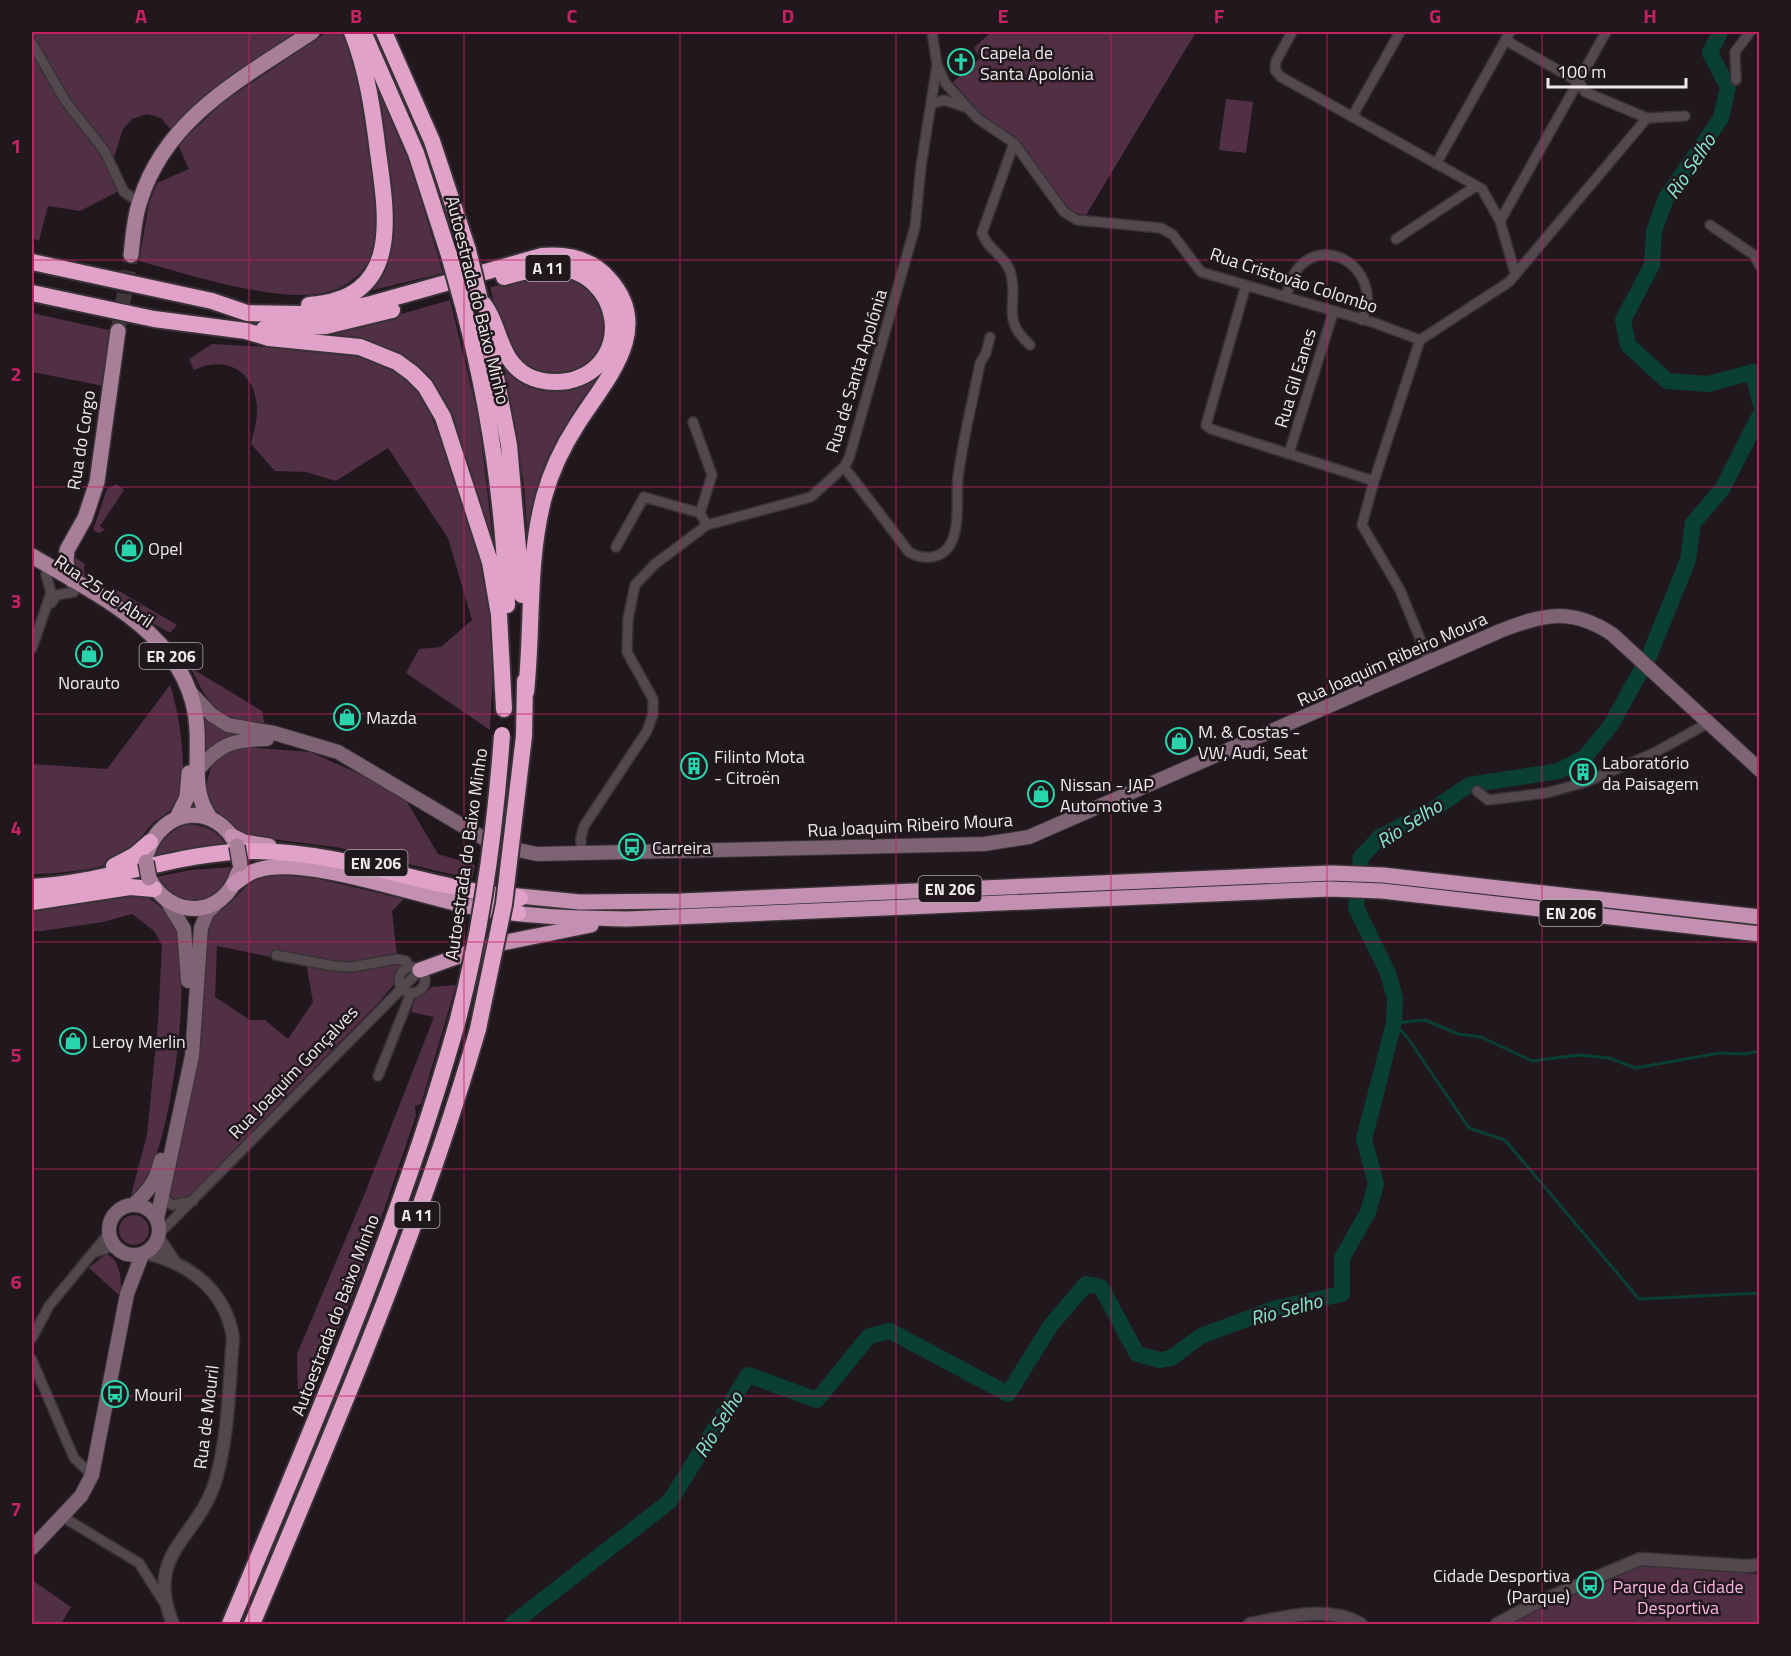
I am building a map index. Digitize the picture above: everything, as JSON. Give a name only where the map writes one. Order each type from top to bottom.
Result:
[{"type":"highway","points":[[212,301],[294,306],[327,302],[358,288],[377,265],[386,236],[386,205],[371,102],[352,32]]},
{"type":"highway","name":"Autoestrada do Baixo Minho","points":[[230,1624],[327,1392],[434,1105],[471,968],[486,883],[502,735],[507,614],[500,498],[482,386],[464,309],[416,153],[363,32]]},
{"type":"highway","name":"Autoestrada do Baixo Minho","points":[[252,1624],[347,1399],[454,1112],[478,1029],[504,904],[524,736],[526,692],[517,512],[504,415],[468,250],[432,141],[384,32]]},
{"type":"highway","points":[[32,262],[212,301],[247,313],[326,313],[390,299],[525,260],[555,255],[581,260],[595,267],[614,284],[625,308],[627,321],[625,346],[613,371],[564,447],[547,488],[534,553],[526,692]]},
{"type":"highway","name":"A 11","points":[[246,331],[348,322],[522,272],[553,267],[579,273],[602,291],[613,315],[614,326],[609,350],[599,363],[575,379],[545,382],[527,376],[506,354],[499,341],[491,311],[480,300]]},
{"type":"highway","name":"A 11","points":[[32,293],[154,319],[246,331],[269,338],[360,347],[379,353],[412,374],[435,401],[451,436],[494,581],[499,615],[504,709]]},
{"type":"highway","name":"EN 206","points":[[234,841],[343,855],[519,906],[627,919],[1330,889],[1382,891],[1760,934]]},
{"type":"highway","points":[[32,880],[104,870],[122,863],[150,842]]},
{"type":"highway","points":[[32,887],[64,885],[186,856],[256,851],[326,858],[519,906]]},
{"type":"highway","points":[[32,894],[92,887],[189,865],[271,860],[324,865],[519,906]]},
{"type":"highway","name":"EN 206","points":[[234,884],[258,870],[274,867],[308,869],[473,907],[681,901],[1331,873],[1383,875],[1760,917]]},
{"type":"highway","points":[[32,902],[152,885]]},
{"type":"highway","points":[[414,969],[497,943],[627,919]]},
{"type":"main road","points":[[131,255],[139,202],[161,153],[184,123],[312,32]]},
{"type":"main road","name":"Rua do Corgo","points":[[68,550],[85,518],[97,482],[118,331]]},
{"type":"main road","points":[[37,564],[68,550]]},
{"type":"main road","points":[[68,550],[66,562],[73,586]]},
{"type":"main road","name":"Rua 25 de Abril","points":[[37,564],[134,620],[159,642],[182,672],[190,692],[197,729],[197,771],[200,798],[211,819]]},
{"type":"main road","name":"Rua 25 de Abril","points":[[73,586],[128,626],[152,648],[175,675],[183,693],[189,730],[187,797],[177,818]]},
{"type":"main road","name":"Rua Joaquim Ribeiro Moura","points":[[585,854],[1009,841],[1029,837],[1526,621],[1550,615],[1588,620],[1612,634],[1708,723],[1753,758],[1760,770]]},
{"type":"main road","name":"Rua 25 de Abril","points":[[190,692],[212,715],[228,725],[297,739],[338,752],[495,844],[537,854],[585,854]]},
{"type":"main road","name":"Rua 25 de Abril","points":[[197,771],[209,756],[226,744],[244,740],[297,739]]},
{"type":"main road","points":[[32,1548],[81,1496],[92,1474],[127,1294],[144,1254],[159,1236],[157,1219],[161,1196],[192,1056],[201,928],[207,913],[234,884],[240,864],[234,841],[211,819],[200,816],[177,818],[157,832],[150,842],[146,862],[152,885],[180,919],[187,948],[188,997],[183,1057],[171,1120],[156,1177],[148,1192],[133,1205]]},
{"type":"main road","points":[[167,901],[194,909],[219,901]]},
{"type":"main road","points":[[127,1294],[115,1244],[114,1215],[124,1207],[133,1205],[148,1209],[157,1219]]},
{"type":"main road","points":[[115,1244],[144,1254]]},
{"type":"street","name":"Rua de Santa Apolónia","points":[[585,854],[581,837],[589,817],[646,731],[653,714],[653,699],[627,652],[632,591],[655,564],[707,525],[811,497],[844,467],[856,440],[915,228],[937,65],[932,32]]},
{"type":"street","points":[[1292,32],[1276,62],[1275,70],[1281,77],[1482,189],[1500,221],[1515,273]]},
{"type":"street","points":[[1352,117],[1400,32]]},
{"type":"street","points":[[1500,221],[1606,32]]},
{"type":"street","points":[[1736,81],[1735,52],[1750,32]]},
{"type":"street","points":[[1436,164],[1508,36],[1579,82],[1585,92],[1647,118],[1685,116]]},
{"type":"street","points":[[32,44],[66,102],[104,150],[124,192],[139,202]]},
{"type":"street","name":"Rua Cristovão Colombo","points":[[937,65],[946,84],[990,129],[1014,143],[1056,202],[1077,220],[1161,228],[1173,235],[1201,272],[1362,320],[1420,340]]},
{"type":"street","name":"Rua Cristovão Colombo","points":[[933,87],[948,92],[968,107]]},
{"type":"street","name":"Rua Cristovão Colombo","points":[[931,105],[944,100],[968,107]]},
{"type":"street","points":[[1430,663],[1400,590],[1362,525],[1374,480],[1420,340],[1509,282],[1647,118]]},
{"type":"street","points":[[1014,143],[982,233],[984,240],[1009,268],[1013,321],[1020,338],[1030,345]]},
{"type":"street","points":[[1396,239],[1476,186]]},
{"type":"street","points":[[1710,225],[1757,254],[1760,266]]},
{"type":"street","points":[[1286,297],[1292,278],[1302,264],[1317,256],[1341,257],[1355,266],[1364,280],[1367,301],[1362,320]]},
{"type":"street","points":[[1246,285],[1206,425],[1211,429],[1374,480]]},
{"type":"street","name":"Rua Gil Eanes","points":[[1289,453],[1333,313]]},
{"type":"street","points":[[844,467],[909,552],[917,557],[930,558],[940,554],[952,540],[958,476],[980,363],[986,353],[990,337]]},
{"type":"street","points":[[693,422],[712,475],[700,513]]},
{"type":"street","points":[[616,547],[644,497],[652,497],[700,513],[707,525]]},
{"type":"street","points":[[32,648],[51,593],[37,564]]},
{"type":"street","points":[[46,610],[57,595],[73,586]]},
{"type":"street","points":[[1478,791],[1488,800],[1558,790],[1654,753],[1708,723]]},
{"type":"street","points":[[276,955],[351,967],[397,959],[406,961],[425,976],[424,984],[419,991],[411,993],[401,988]]},
{"type":"street","name":"Rua Joaquim Gonçalves","points":[[159,1236],[401,988],[414,969]]},
{"type":"street","points":[[378,1076],[411,993]]},
{"type":"street","points":[[161,1196],[172,1205],[193,1201]]},
{"type":"street","name":"Rua de Mouril","points":[[159,1236],[173,1260],[204,1283],[220,1299],[230,1317],[233,1337],[216,1480],[202,1510],[167,1560],[165,1604],[173,1624]]},
{"type":"street","points":[[32,1338],[49,1306],[96,1251],[115,1244]]},
{"type":"street","points":[[96,1251],[115,1244]]},
{"type":"street","name":"Rua de Mouril","points":[[144,1254],[173,1260]]},
{"type":"street","points":[[32,1360],[74,1458],[92,1474]]},
{"type":"street","points":[[63,1517],[140,1563],[165,1604]]},
{"type":"street","points":[[1497,1624],[1534,1604],[1640,1559],[1760,1565]]},
{"type":"street","points":[[1250,1624],[1318,1614],[1336,1615],[1361,1624]]},
{"type":"green space","points":[[32,32],[299,32],[172,131],[161,118],[147,114],[132,119],[123,129],[114,157],[65,94]]},
{"type":"green space","points":[[327,32],[345,32],[371,145],[377,208],[376,235],[371,256],[365,268],[350,282],[337,289],[311,295],[262,292],[139,261],[149,203],[157,183],[189,169],[178,145],[223,102]]},
{"type":"green space","points":[[991,32],[1196,32],[1086,215],[1071,212],[1016,139],[980,113],[953,82],[980,58],[974,48]]},
{"type":"green space","points":[[32,50],[49,82],[108,161],[119,191],[80,211],[48,206],[39,241],[32,238]]},
{"type":"green space","points":[[372,70],[404,143],[443,273],[361,293],[387,261],[391,245],[392,222],[388,168]]},
{"type":"green space","points":[[1226,99],[1253,102],[1246,153],[1219,150]]},
{"type":"green space","points":[[549,274],[582,280],[601,299],[607,338],[592,362],[572,374],[540,373],[530,370],[514,357],[502,332],[490,287]]},
{"type":"green space","points":[[450,300],[479,420],[495,558],[475,501],[456,432],[447,407],[435,386],[420,368],[399,354],[372,343],[336,336],[335,333]]},
{"type":"green space","points":[[32,313],[113,331],[104,386],[32,372]]},
{"type":"green space","points":[[212,344],[285,348],[362,357],[391,367],[423,397],[441,440],[490,591],[494,653],[490,730],[406,673],[419,649],[441,647],[472,620],[448,538],[388,448],[336,481],[306,472],[275,471],[251,444],[257,411],[256,398],[246,377],[238,370],[218,364],[194,370],[189,359]]},
{"type":"green space","points":[[609,356],[528,541],[524,485],[504,365],[548,388]]},
{"type":"green space","points":[[117,484],[124,490],[100,526],[105,530],[99,533],[93,530],[107,489]]},
{"type":"green space","points":[[76,558],[85,564],[85,575],[90,582],[110,592],[112,587],[177,625],[170,633],[97,591],[77,573],[74,565]]},
{"type":"green space","points":[[191,668],[262,711],[265,726],[237,720],[218,709],[204,693]]},
{"type":"green space","points":[[170,685],[182,744],[183,778],[177,803],[149,827],[130,852],[114,862],[78,870],[32,874],[32,764],[107,769]]},
{"type":"green space","points":[[205,716],[224,730],[238,735],[222,740],[205,752]]},
{"type":"green space","points":[[244,747],[310,752],[387,786],[404,797],[438,854],[475,865],[472,879],[336,847],[245,836],[211,806],[205,791],[212,762],[225,751]]},
{"type":"green space","points":[[188,824],[212,830],[228,848],[200,847],[154,859],[167,837]]},
{"type":"green space","points":[[232,867],[226,881],[218,891],[198,901],[187,901],[176,897],[156,877],[191,870]]},
{"type":"green space","points":[[269,874],[315,878],[404,899],[392,911],[397,956],[355,963],[272,957],[217,946],[215,997],[250,1020],[265,1020],[288,1039],[313,1002],[306,963],[352,972],[401,963],[395,983],[380,1001],[188,1197],[176,1200],[169,1195],[168,1185],[191,1094],[199,1036],[201,964],[209,920],[251,881]]},
{"type":"green space","points":[[140,894],[161,908],[174,922],[181,950],[182,984],[175,1070],[167,1114],[157,1152],[145,1180],[131,1195],[147,1135],[158,1023],[162,945],[154,931],[132,914],[103,922],[32,931],[32,912]]},
{"type":"green space","points":[[456,985],[421,1104],[415,1106],[416,1116],[364,1268],[306,1409],[298,1394],[297,1354],[365,1193],[434,1017],[411,1012],[416,996],[426,993],[431,987]]},
{"type":"green space","points":[[134,1215],[144,1220],[149,1230],[144,1240],[134,1245],[124,1240],[119,1230],[124,1220]]},
{"type":"green space","points":[[106,1254],[118,1266],[121,1297],[89,1268]]},
{"type":"green space","name":"Parque da Cidade Desportiva","points":[[1657,1566],[1757,1574],[1759,1578],[1759,1624],[1503,1624],[1567,1592],[1581,1593],[1638,1567]]},
{"type":"green space","points":[[32,1580],[71,1607],[61,1624],[32,1624]]},
{"type":"waterway","name":"Rio Selho","points":[[1720,32],[1710,53],[1728,87],[1721,118],[1666,198],[1654,231],[1652,265],[1623,320],[1628,345],[1667,381],[1708,384],[1753,372],[1760,402]]},
{"type":"waterway","name":"Rio Selho","points":[[512,1624],[670,1501],[748,1375],[817,1400],[869,1336],[890,1331],[1008,1394],[1051,1325],[1086,1284],[1101,1287],[1137,1354],[1160,1360],[1171,1358],[1201,1336],[1276,1308],[1342,1294],[1342,1258],[1368,1212],[1376,1184],[1364,1139],[1394,1023],[1395,998],[1388,973],[1356,908],[1361,857],[1380,837],[1431,811],[1469,785],[1559,771],[1585,757],[1611,725],[1649,656],[1688,560],[1693,523],[1722,489],[1760,415]]},
{"type":"waterway","points":[[1395,1023],[1425,1020],[1458,1034],[1481,1037],[1532,1061],[1579,1055],[1609,1058],[1636,1068],[1719,1053],[1745,1054],[1760,1051]]},
{"type":"waterway","points":[[1394,1023],[1407,1037],[1469,1128],[1505,1140],[1639,1299],[1760,1293]]},
{"type":"tunnel","points":[[118,331],[131,255]]},
{"type":"place","name":"Capela de Santa Apolónia","points":[[961,62]]},
{"type":"place","name":"Opel","points":[[129,548]]},
{"type":"place","name":"Norauto","points":[[89,654]]},
{"type":"place","name":"Mazda","points":[[347,717]]},
{"type":"place","name":"M. & Costas - VW, Audi, Seat","points":[[1179,741]]},
{"type":"place","name":"Filinto Mota - Citroën","points":[[694,766]]},
{"type":"place","name":"Laboratório da Paisagem","points":[[1583,772]]},
{"type":"place","name":"Nissan - JAP Automotive 3","points":[[1041,794]]},
{"type":"place","name":"Carreira","points":[[632,847]]},
{"type":"place","name":"Leroy Merlin","points":[[73,1041]]},
{"type":"place","name":"Mouril","points":[[115,1394]]},
{"type":"place","name":"Cidade Desportiva (Parque)","points":[[1590,1585]]}]
